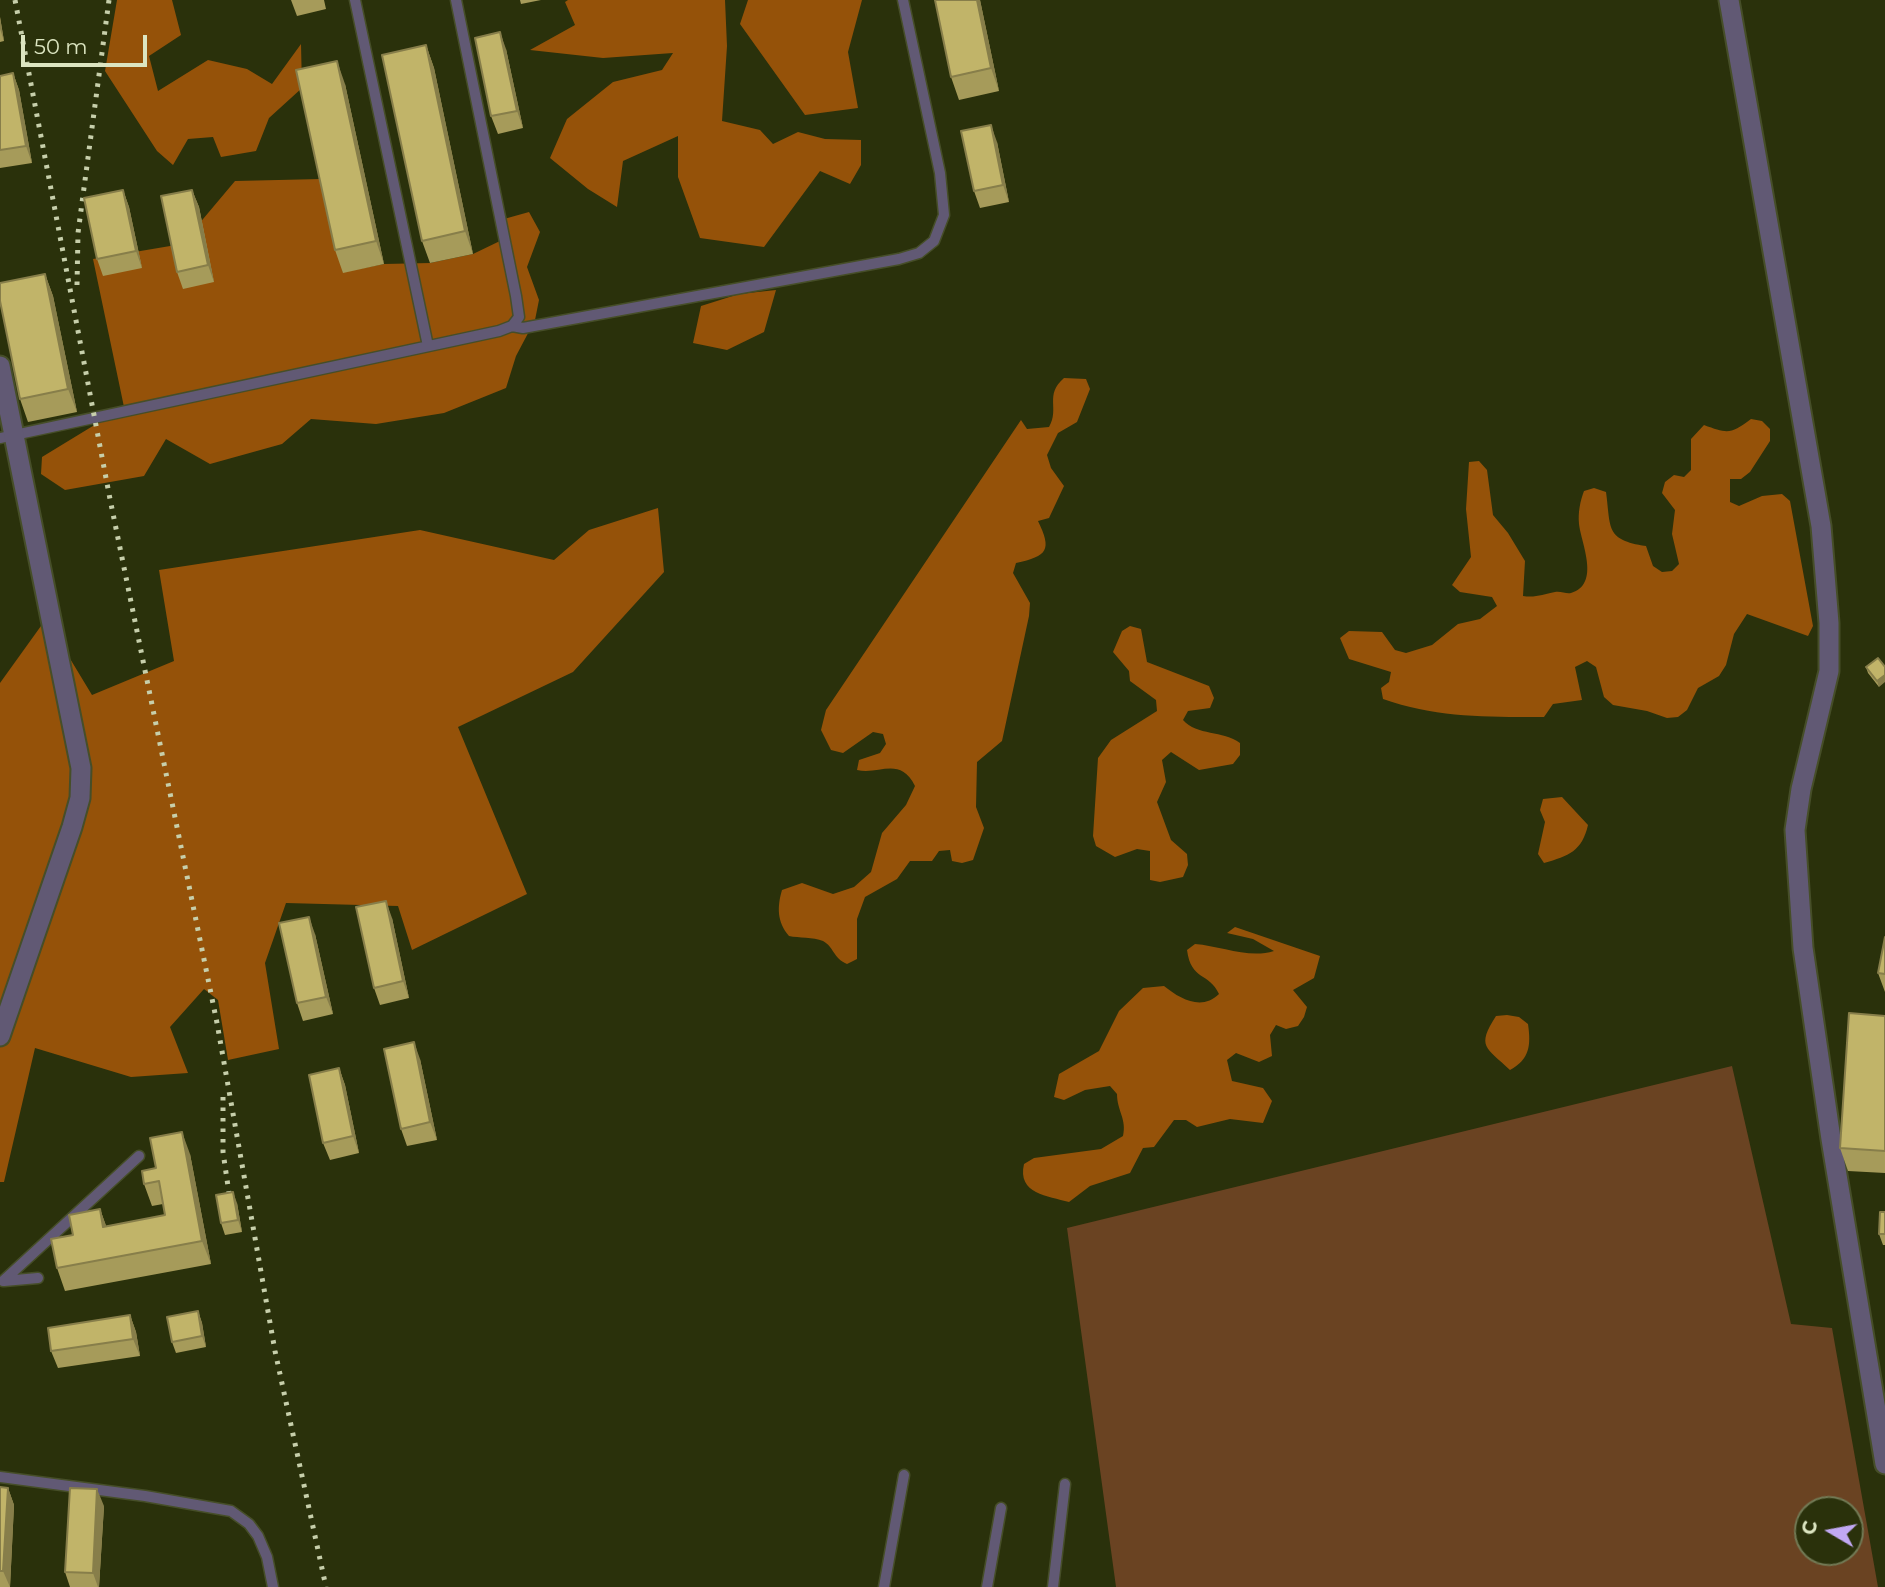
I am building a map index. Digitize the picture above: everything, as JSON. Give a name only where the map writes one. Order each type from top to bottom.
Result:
[{"type":"street","points":[[1729,0],[1821,526],[1829,624],[1829,671],[1801,789],[1795,830],[1803,948],[1885,1464]]},
{"type":"street","points":[[0,366],[7,436],[81,768],[80,798],[0,1036]]},
{"type":"lane","points":[[355,0],[428,346]]},
{"type":"lane","points":[[7,436],[499,331],[512,326],[519,317],[516,296],[456,0]]},
{"type":"lane","points":[[512,326],[523,328],[899,259],[919,253],[934,241],[944,215],[940,173],[903,0]]},
{"type":"lane","points":[[2,1281],[139,1156]]},
{"type":"lane","points":[[2,1281],[38,1278]]},
{"type":"lane","points":[[884,1587],[904,1475]]},
{"type":"lane","points":[[0,1477],[145,1496],[231,1511],[249,1524],[258,1536],[267,1558],[273,1587]]},
{"type":"lane","points":[[1053,1587],[1065,1484]]},
{"type":"lane","points":[[987,1587],[1001,1508]]},
{"type":"shaded area","points":[[117,0],[172,0],[181,35],[149,56],[158,91],[208,60],[247,69],[272,84],[301,44],[302,88],[269,118],[256,151],[221,157],[213,137],[188,139],[173,165],[157,151],[105,71]]},
{"type":"shaded area","points":[[725,0],[727,46],[722,121],[760,130],[773,144],[798,132],[825,139],[861,140],[861,165],[850,184],[820,171],[764,247],[700,238],[678,177],[678,136],[623,161],[617,207],[588,189],[550,158],[567,119],[613,82],[662,70],[673,53],[603,58],[530,50],[575,25],[565,2]]},
{"type":"shaded area","points":[[748,0],[862,0],[848,52],[858,108],[805,115],[740,24]]},
{"type":"shaded area","points":[[321,179],[343,272],[384,264],[430,263],[473,254],[502,240],[504,219],[529,212],[540,232],[527,267],[539,300],[535,320],[516,356],[506,388],[444,413],[376,424],[311,419],[282,444],[210,464],[166,439],[144,476],[65,490],[41,474],[42,457],[124,407],[93,259],[182,244],[235,181]]},
{"type":"shaded area","points":[[776,290],[764,332],[727,350],[693,343],[701,306],[739,294]]},
{"type":"shaded area","points":[[1064,378],[1086,379],[1090,389],[1077,422],[1058,433],[1047,455],[1051,468],[1064,486],[1049,518],[1038,521],[1045,539],[1044,550],[1035,558],[1016,563],[1013,573],[1030,603],[1029,616],[1002,741],[977,762],[976,807],[984,828],[973,860],[962,863],[952,861],[950,850],[939,851],[932,861],[910,861],[897,879],[865,897],[857,919],[857,959],[847,964],[823,941],[789,936],[779,914],[782,890],[802,883],[833,894],[854,887],[871,872],[882,833],[906,805],[915,786],[909,777],[896,769],[857,770],[859,760],[880,753],[886,744],[883,734],[873,732],[843,753],[831,750],[821,730],[826,710],[1021,420],[1027,429],[1049,427],[1053,414],[1053,396]]},
{"type":"shaded area","points":[[1751,419],[1762,421],[1770,429],[1770,441],[1750,472],[1741,479],[1730,479],[1730,502],[1739,506],[1762,496],[1782,494],[1790,501],[1813,626],[1808,636],[1747,614],[1734,634],[1726,665],[1719,676],[1698,688],[1687,710],[1678,717],[1667,718],[1647,711],[1613,705],[1604,697],[1596,667],[1587,661],[1575,667],[1582,700],[1553,704],[1544,717],[1502,717],[1423,710],[1383,699],[1381,688],[1389,682],[1391,672],[1349,659],[1340,638],[1349,631],[1382,632],[1395,650],[1406,653],[1432,645],[1458,624],[1480,619],[1497,606],[1492,597],[1460,592],[1452,585],[1471,557],[1466,509],[1469,462],[1479,461],[1487,470],[1493,515],[1525,561],[1523,596],[1571,593],[1580,588],[1587,572],[1579,520],[1584,491],[1594,488],[1606,492],[1610,523],[1617,536],[1646,546],[1653,566],[1662,572],[1672,571],[1679,564],[1672,534],[1675,510],[1662,493],[1665,482],[1674,475],[1684,477],[1691,470],[1691,439],[1704,425],[1729,431],[1739,428]]},
{"type":"shaded area","points":[[658,508],[664,572],[573,672],[458,727],[527,894],[412,950],[398,906],[286,903],[265,963],[279,1049],[228,1060],[218,1000],[204,989],[170,1027],[188,1073],[131,1077],[35,1048],[4,1182],[0,1182],[0,683],[46,619],[92,695],[174,661],[159,570],[420,530],[554,560],[589,530]]},
{"type":"shaded area","points":[[1130,626],[1141,629],[1147,662],[1209,686],[1214,698],[1210,708],[1188,711],[1183,720],[1195,729],[1226,736],[1240,743],[1240,755],[1233,764],[1199,770],[1171,752],[1162,760],[1166,782],[1157,802],[1171,840],[1187,854],[1188,865],[1183,877],[1160,882],[1150,880],[1150,851],[1137,849],[1115,857],[1096,846],[1093,836],[1098,758],[1111,740],[1157,711],[1156,700],[1130,681],[1129,671],[1113,652],[1122,631]]},
{"type":"shaded area","points":[[1562,797],[1588,825],[1578,847],[1561,858],[1544,863],[1538,854],[1545,822],[1540,810],[1543,799]]},
{"type":"shaded area","points":[[1235,927],[1320,956],[1314,978],[1293,990],[1307,1007],[1304,1017],[1298,1026],[1286,1029],[1276,1025],[1270,1035],[1272,1056],[1259,1062],[1236,1053],[1227,1060],[1232,1081],[1263,1088],[1272,1101],[1263,1123],[1230,1119],[1197,1127],[1186,1120],[1174,1120],[1154,1147],[1143,1148],[1130,1173],[1090,1186],[1069,1202],[1030,1188],[1023,1174],[1024,1164],[1034,1158],[1101,1149],[1123,1136],[1124,1125],[1117,1094],[1110,1086],[1085,1090],[1064,1100],[1054,1097],[1059,1074],[1099,1051],[1119,1011],[1143,988],[1164,986],[1184,999],[1198,1002],[1205,1002],[1219,994],[1210,982],[1192,967],[1187,950],[1195,944],[1255,954],[1274,951],[1253,939],[1227,933]]},
{"type":"shaded area","points":[[1496,1016],[1519,1017],[1528,1024],[1529,1032],[1528,1051],[1522,1061],[1510,1070],[1490,1051],[1485,1041]]},
{"type":"shaded area","points":[[1732,1066],[1791,1324],[1832,1328],[1862,1496],[1794,1496],[1794,1566],[1864,1566],[1864,1508],[1878,1587],[1116,1587],[1067,1228]]},
{"type":"building","points":[[935,0],[977,0],[991,68],[951,77]]},
{"type":"building","points":[[500,32],[517,111],[491,116],[475,38]]},
{"type":"building","points":[[426,45],[465,231],[422,241],[382,55]]},
{"type":"building","points":[[337,61],[376,241],[335,250],[296,70]]},
{"type":"building","points":[[13,73],[26,146],[0,150],[0,76]]},
{"type":"building","points":[[991,125],[1003,185],[974,191],[961,131]]},
{"type":"building","points":[[123,190],[136,251],[97,259],[84,198]]},
{"type":"building","points":[[192,190],[208,265],[177,272],[161,196]]},
{"type":"building","points":[[45,274],[68,389],[20,399],[0,301],[0,283]]},
{"type":"building","points":[[1878,658],[1885,667],[1885,675],[1877,681],[1866,667]]},
{"type":"building","points":[[386,901],[403,981],[374,988],[356,907]]},
{"type":"building","points":[[309,917],[326,997],[297,1003],[279,923]]},
{"type":"building","points":[[1885,937],[1885,974],[1878,973]]},
{"type":"building","points":[[1849,1013],[1885,1016],[1885,1151],[1840,1148]]},
{"type":"building","points":[[414,1042],[430,1122],[401,1129],[384,1049]]},
{"type":"building","points":[[339,1068],[353,1136],[323,1143],[309,1075]]},
{"type":"building","points":[[182,1132],[202,1241],[57,1268],[51,1239],[73,1235],[69,1215],[100,1209],[103,1227],[165,1215],[159,1181],[144,1184],[142,1171],[156,1168],[150,1138]]},
{"type":"building","points":[[233,1192],[238,1220],[221,1223],[216,1195]]},
{"type":"building","points":[[1880,1212],[1885,1212],[1885,1234],[1879,1234]]},
{"type":"building","points":[[198,1311],[202,1336],[172,1342],[167,1317]]},
{"type":"building","points":[[130,1315],[133,1339],[51,1351],[48,1328]]},
{"type":"building","points":[[0,1487],[8,1488],[3,1571],[0,1571]]},
{"type":"building","points":[[70,1488],[97,1489],[93,1573],[65,1572]]},
{"type":"railway","points":[[15,0],[110,499],[217,1023],[275,1351],[326,1587]]},
{"type":"railway","points":[[77,285],[78,233],[109,0]]},
{"type":"railway","points":[[223,1097],[223,1152],[230,1200]]}]
